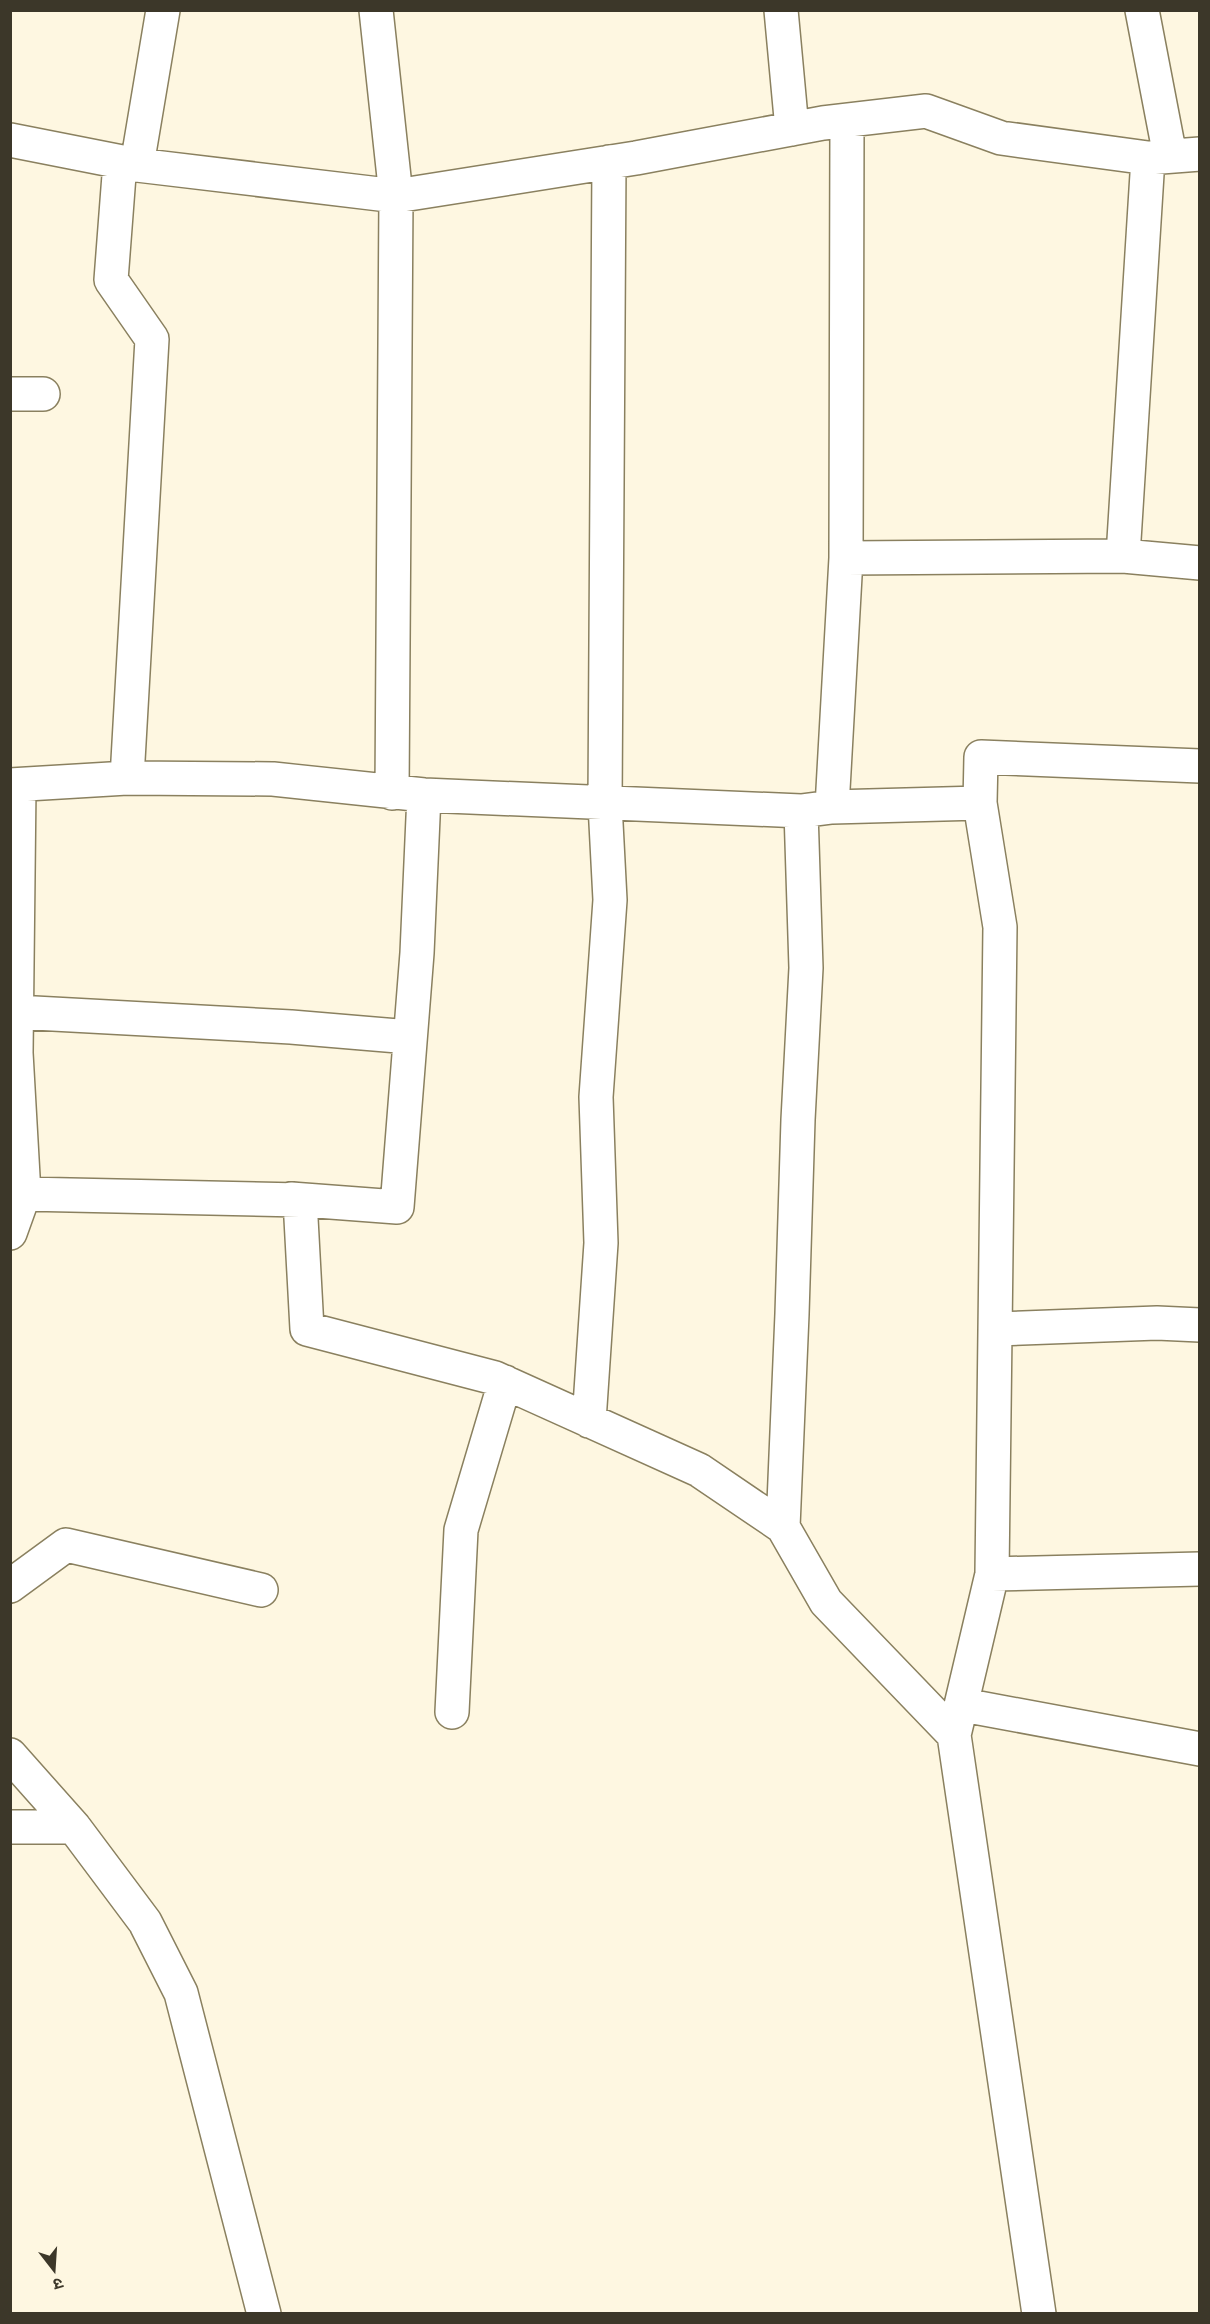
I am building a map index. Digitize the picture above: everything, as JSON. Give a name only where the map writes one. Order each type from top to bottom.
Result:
[{"type":"street","points":[[127,778],[152,339],[111,280],[128,164],[163,10]]},
{"type":"street","points":[[24,1194],[291,1199],[397,1207],[417,953],[408,794],[396,196],[376,10]]},
{"type":"street","points":[[781,10],[792,129]]},
{"type":"street","points":[[1123,556],[1172,156],[1142,10]]},
{"type":"street","points":[[10,140],[128,164],[396,196],[609,162],[792,129],[926,111],[1001,138],[1172,156]]},
{"type":"street","points":[[783,1527],[798,1120],[816,809],[846,558],[847,121]]},
{"type":"street","points":[[589,1420],[601,1243],[596,1097],[609,900],[605,804],[609,162]]},
{"type":"street","points":[[10,394],[43,394]]},
{"type":"street","points":[[846,558],[1123,556],[1200,563]]},
{"type":"street","points":[[1039,2313],[958,1720],[992,1574],[1000,927],[980,804],[981,757],[1200,766]]},
{"type":"street","points":[[10,1233],[24,1194],[16,1053],[15,785],[127,778],[273,779],[408,794],[605,804],[816,809],[980,804]]},
{"type":"street","points":[[16,1011],[291,1027],[410,1037]]},
{"type":"street","points":[[291,1199],[300,1200],[307,1329],[505,1382],[699,1470],[783,1527],[826,1602],[958,1720],[1200,1749]]},
{"type":"street","points":[[996,1329],[1157,1323],[1200,1325]]},
{"type":"street","points":[[452,1712],[461,1530],[505,1382]]},
{"type":"street","points":[[10,1586],[66,1545],[261,1590]]},
{"type":"street","points":[[992,1574],[1200,1569]]},
{"type":"street","points":[[10,1755],[74,1827],[145,1922],[181,1993],[264,2313]]},
{"type":"street","points":[[10,1827],[74,1827]]}]
